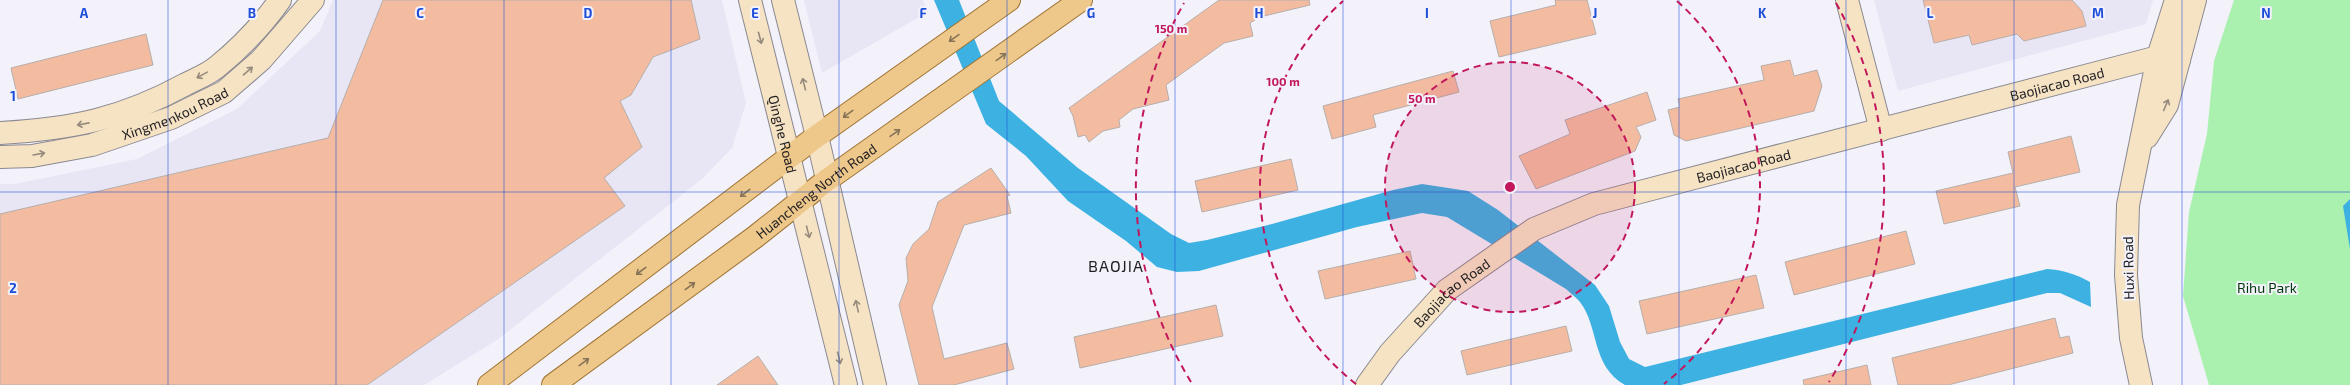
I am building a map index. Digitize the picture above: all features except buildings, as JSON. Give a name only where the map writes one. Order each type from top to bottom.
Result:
[{"type":"main road","points":[[489,385],[791,158],[817,136],[1009,0]]},
{"type":"main road","name":"Huancheng North Road","points":[[553,385],[755,238],[800,200],[827,180],[1081,0]]},
{"type":"street","name":"Xingmenkou Road","points":[[0,134],[61,128],[98,121],[155,101],[217,67],[268,16],[280,0]]},
{"type":"street","name":"Xingmenkou Road","points":[[0,157],[32,156],[92,145],[171,118],[224,92],[261,60],[313,0]]},
{"type":"street","name":"Qinghe Road","points":[[750,0],[791,158],[846,385]]},
{"type":"street","points":[[783,0],[817,136],[875,385]]},
{"type":"street","points":[[1847,0],[1881,130]]},
{"type":"street","name":"Huxi Road","points":[[2168,58],[2176,0]]},
{"type":"street","name":"Huxi Road","points":[[2141,385],[2131,338],[2126,275],[2128,205],[2140,150],[2168,58],[2195,0]]},
{"type":"street","name":"Baojiacao Road","points":[[1367,385],[1390,353],[1447,290],[1534,229],[1594,204],[2168,58]]},
{"type":"shaded area","points":[[333,0],[722,0],[746,103],[732,148],[702,179],[497,340],[424,385],[0,385],[0,184],[15,184],[137,159],[237,109],[320,31]]},
{"type":"shaded area","points":[[804,0],[923,0],[928,12],[822,73]]},
{"type":"shaded area","points":[[1874,0],[2153,0],[2146,24],[1898,91]]},
{"type":"green space","name":"Rihu Park","points":[[2234,0],[2350,0],[2350,385],[2209,385],[2183,296],[2189,212],[2207,134],[2214,61]]},
{"type":"water","points":[[934,0],[959,0],[999,101],[1078,168],[1171,234],[1189,243],[1207,240],[1272,224],[1393,190],[1422,184],[1468,191],[1498,210],[1595,285],[1609,306],[1620,342],[1629,359],[1645,367],[2047,269],[2069,273],[2090,282],[2091,307],[2060,293],[2047,293],[1681,385],[1625,385],[1614,377],[1606,367],[1601,357],[1586,312],[1577,298],[1566,289],[1447,217],[1422,213],[1357,227],[1199,271],[1177,272],[1157,267],[1126,241],[1068,201],[1026,156],[986,124]]},
{"type":"water","points":[[2350,199],[2350,249],[2343,206]]},
{"type":"district","name":"BAOJIA","points":[[1116,265]]}]
